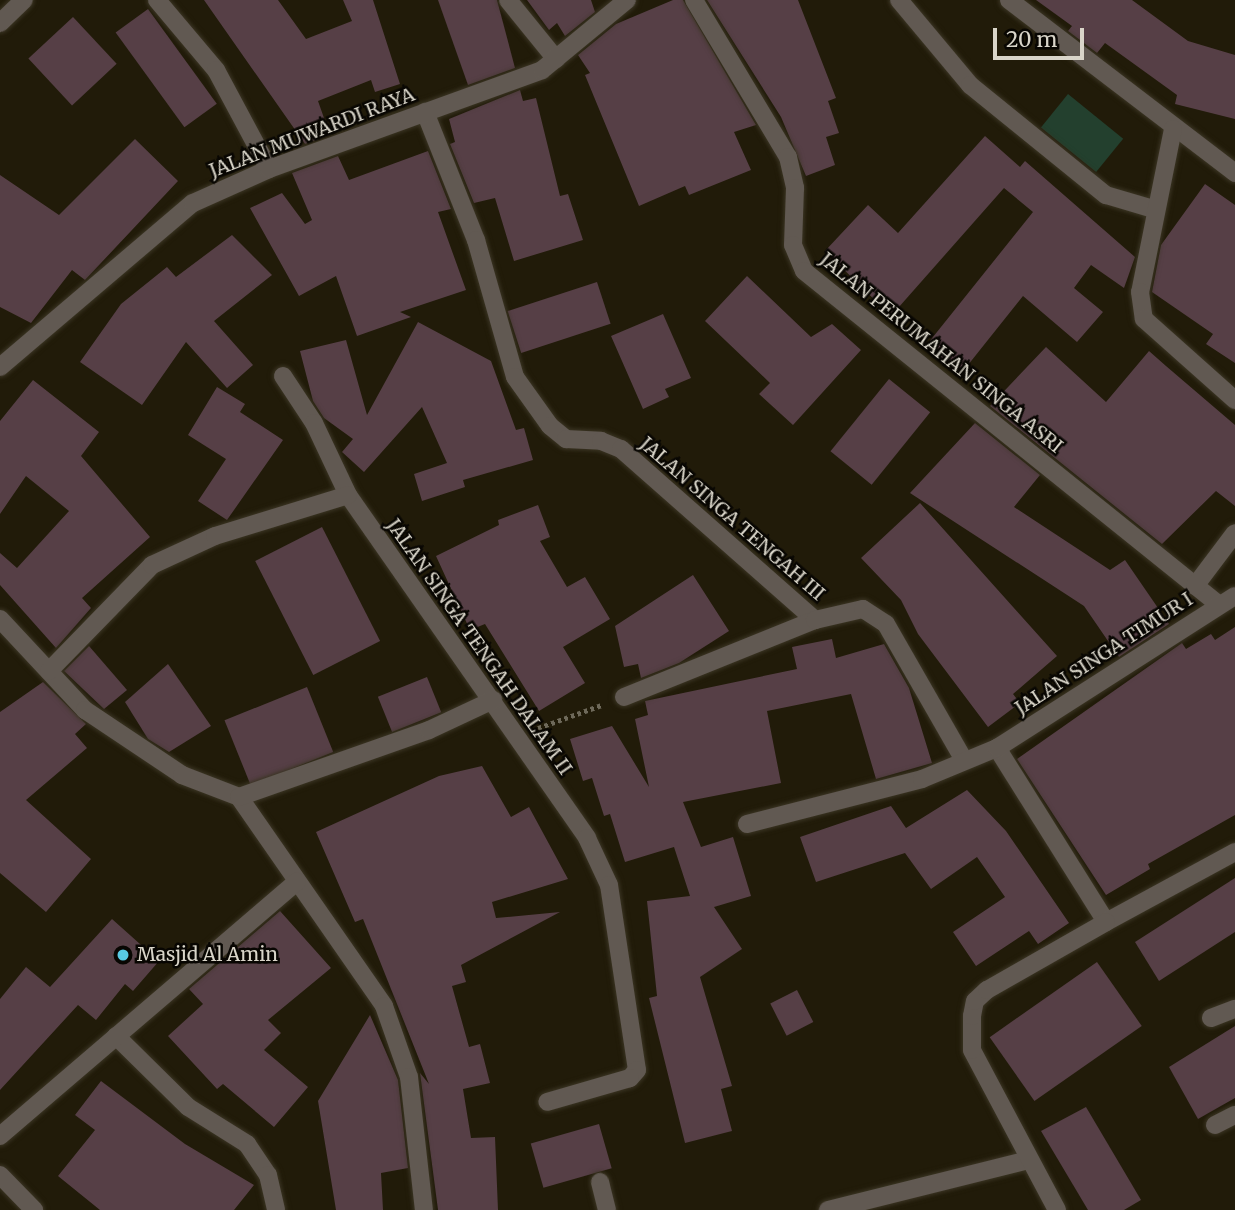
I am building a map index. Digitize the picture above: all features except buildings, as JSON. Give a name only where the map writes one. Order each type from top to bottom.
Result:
[{"type":"street","points":[[0,23],[24,0]]},
{"type":"street","points":[[157,0],[216,70],[269,169]]},
{"type":"street","points":[[508,0],[555,59]]},
{"type":"street","name":"JALAN MUWARDI RAYA","points":[[2,363],[193,203],[269,169],[542,70],[627,0]]},
{"type":"street","name":"JALAN PERUMAHAN SINGA ASRI","points":[[694,0],[788,157],[795,188],[793,245],[804,271],[1219,604]]},
{"type":"street","points":[[900,0],[970,85],[1106,195],[1153,209]]},
{"type":"street","points":[[1009,0],[1235,173]]},
{"type":"street","name":"JALAN SINGA TENGAH III","points":[[425,112],[476,240],[515,377],[550,426],[566,439],[601,441],[621,449],[815,620]]},
{"type":"street","points":[[1173,128],[1153,209],[1140,292],[1144,318],[1235,400]]},
{"type":"street","name":"JALAN SINGA TENGAH DALAM II","points":[[283,376],[314,423],[348,495],[518,735],[587,838],[609,885],[638,1061],[630,1078],[547,1102]]},
{"type":"street","points":[[49,671],[152,565],[215,536],[348,495]]},
{"type":"street","points":[[1195,586],[1235,533]]},
{"type":"street","name":"JALAN SINGA TIMUR I","points":[[747,824],[922,779],[997,748],[1235,596]]},
{"type":"street","name":"JALAN SINGA TENGAH III","points":[[624,697],[815,620],[852,609],[876,613],[964,760]]},
{"type":"street","points":[[0,619],[85,710],[149,755],[239,797],[384,1006],[409,1077],[424,1210]]},
{"type":"street","points":[[239,797],[429,730],[493,700]]},
{"type":"street","points":[[997,748],[1106,922]]},
{"type":"street","points":[[1057,1210],[1028,1160],[972,1050],[975,1001],[1106,922],[1235,852]]},
{"type":"street","points":[[0,1136],[297,880]]},
{"type":"street","points":[[1211,1018],[1235,1009]]},
{"type":"street","points":[[116,1037],[188,1107],[247,1144],[268,1175],[276,1210]]},
{"type":"street","points":[[1214,1125],[1235,1115]]},
{"type":"street","points":[[828,1210],[1028,1160]]},
{"type":"street","points":[[0,1175],[34,1210]]},
{"type":"street","points":[[600,1182],[607,1210]]},
{"type":"path","points":[[518,735],[624,697]]},
{"type":"green space","points":[[1068,94],[1123,139],[1096,172],[1041,127]]},
{"type":"place","name":"Masjid Al Amin","points":[[123,955]]}]
